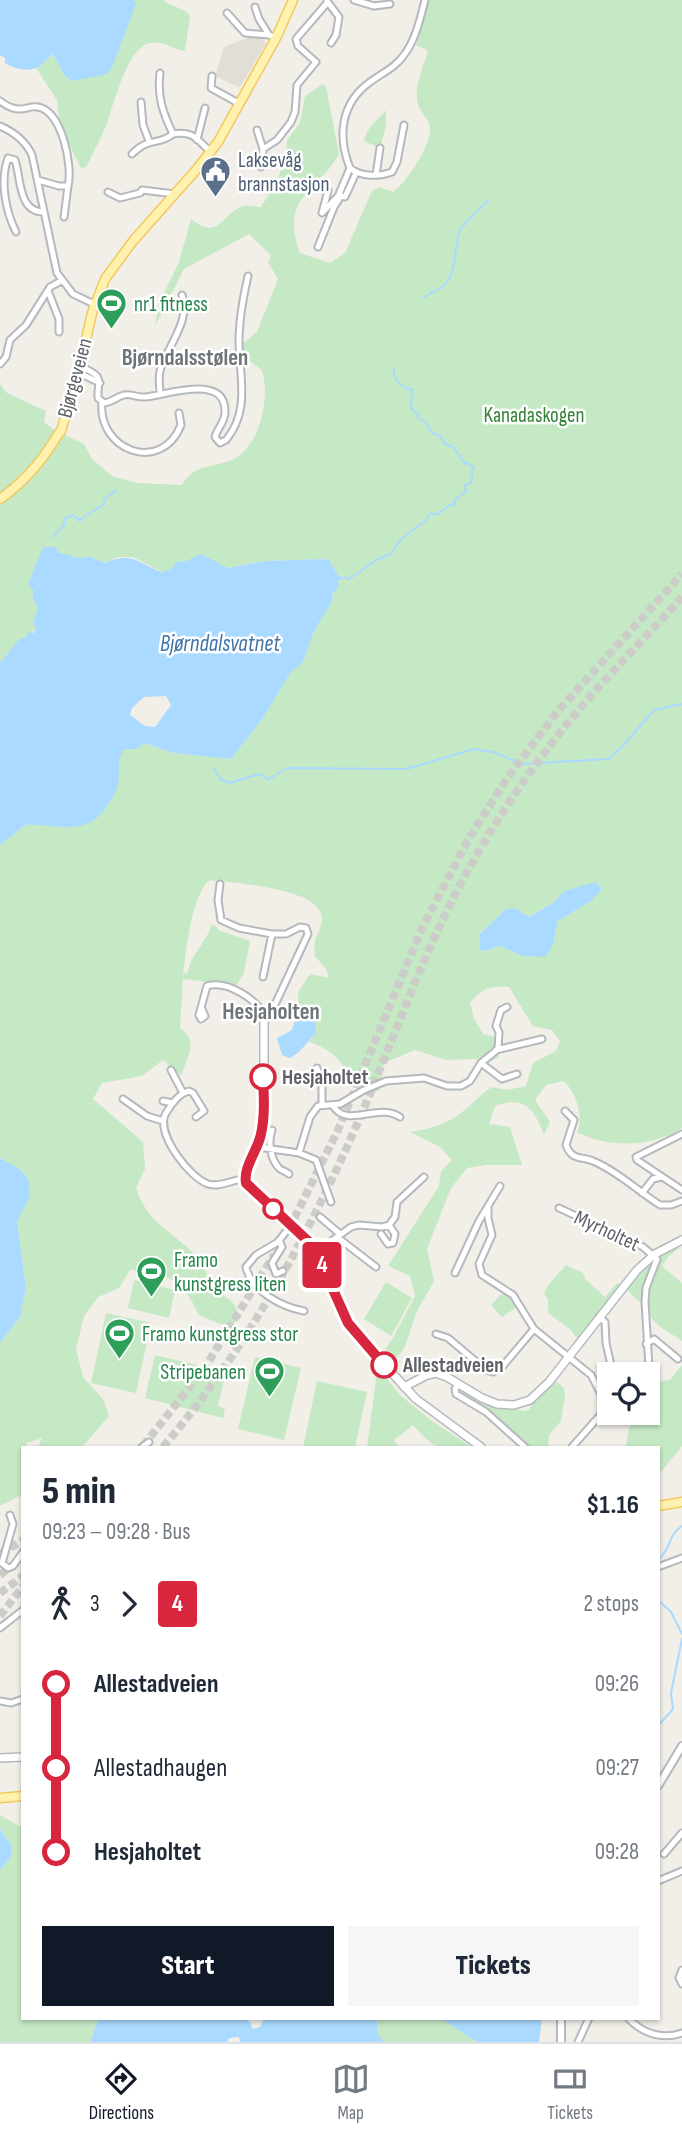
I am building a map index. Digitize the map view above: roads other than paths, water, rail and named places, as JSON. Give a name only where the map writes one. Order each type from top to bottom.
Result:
[{"type":"main road","name":"Bjørgeveien","points":[[0,499],[21,484],[41,463],[61,431],[82,371],[97,305],[109,273],[211,152],[240,104],[292,0]]},
{"type":"main road","points":[[270,1013],[262,1054],[264,1119],[258,1147],[247,1171],[247,1184],[316,1252],[342,1313],[365,1345],[412,1395],[480,1446]]},
{"type":"main road","name":"Myrholtet","points":[[425,1376],[441,1374],[489,1402],[505,1405],[522,1403],[542,1390],[636,1270],[655,1254],[682,1241]]},
{"type":"main road","points":[[401,1384],[425,1376]]},
{"type":"main road","points":[[412,1395],[425,1376]]},
{"type":"main road","points":[[660,1506],[682,1503]]},
{"type":"main road","points":[[0,1758],[21,1757]]},
{"type":"main road","points":[[0,1798],[21,1796]]},
{"type":"street","points":[[354,0],[374,6],[390,4]]},
{"type":"street","points":[[340,195],[345,197],[353,171],[342,133],[348,106],[358,92],[391,69],[405,55],[416,32],[425,0]]},
{"type":"street","points":[[263,149],[277,140],[293,116],[297,85],[316,62],[298,46],[296,39],[327,1],[339,17],[337,35],[331,43]]},
{"type":"street","points":[[255,8],[259,19],[272,36]]},
{"type":"street","points":[[227,13],[245,33],[272,36]]},
{"type":"street","points":[[160,74],[159,98],[173,134]]},
{"type":"street","points":[[212,76],[207,87],[240,104]]},
{"type":"street","points":[[0,102],[19,109],[37,106],[52,116],[62,133],[70,177],[64,217]]},
{"type":"street","points":[[141,102],[143,125],[149,141]]},
{"type":"street","points":[[197,140],[205,108]]},
{"type":"street","points":[[353,171],[376,175],[387,174],[394,169],[404,125]]},
{"type":"street","points":[[0,126],[16,134],[28,146],[38,180],[54,265],[61,281],[73,295],[97,305]]},
{"type":"street","points":[[257,130],[263,149],[261,167]]},
{"type":"street","points":[[132,154],[149,141],[162,141],[173,134],[185,132],[211,152]]},
{"type":"street","points":[[376,175],[380,148]]},
{"type":"street","points":[[16,232],[2,202],[2,167],[8,158],[15,160],[19,185],[30,208],[44,212]]},
{"type":"street","points":[[38,180],[68,186]]},
{"type":"street","points":[[108,192],[120,198],[140,193],[142,190],[175,194]]},
{"type":"street","points":[[328,191],[322,213],[340,195]]},
{"type":"street","points":[[318,247],[340,195]]},
{"type":"street","points":[[102,402],[109,403],[127,393],[144,397],[191,389],[213,393],[225,407],[224,418],[215,437],[220,443],[229,438],[244,392],[239,331],[248,276]]},
{"type":"street","points":[[0,364],[6,357],[10,340],[26,325],[51,285],[61,281]]},
{"type":"street","points":[[48,291],[59,319],[59,332]]},
{"type":"street","points":[[160,394],[160,372],[178,331],[185,302],[182,295]]},
{"type":"street","points":[[82,371],[100,383],[98,395],[102,402],[102,415],[121,447],[135,453],[150,452],[170,441],[180,428],[178,413]]},
{"type":"street","points":[[201,1007],[206,988],[212,984],[239,992],[261,1010],[270,1013],[308,933],[306,928],[300,927],[286,934],[272,934],[239,928],[221,920],[218,900],[220,884]]},
{"type":"street","points":[[263,977],[272,934]]},
{"type":"street","points":[[496,1051],[499,1040],[496,1026],[498,1017],[501,1010],[507,1007]]},
{"type":"street","points":[[299,1153],[311,1112],[322,1105],[333,1106],[386,1081],[424,1078],[447,1086],[461,1086],[470,1081],[481,1063],[496,1051],[542,1039]]},
{"type":"street","points":[[481,1063],[502,1079],[517,1074]]},
{"type":"street","points":[[317,1068],[322,1084],[322,1105]]},
{"type":"street","points":[[171,1070],[183,1093]]},
{"type":"street","points":[[163,1121],[173,1103],[183,1093],[193,1093],[204,1111],[196,1117]]},
{"type":"street","points":[[123,1099],[147,1115],[163,1121],[177,1158],[200,1180],[215,1185],[246,1179]]},
{"type":"street","points":[[163,1101],[173,1103]]},
{"type":"street","points":[[333,1106],[337,1111],[348,1115],[368,1115],[383,1111],[400,1117]]},
{"type":"street","points":[[565,1111],[574,1120],[567,1142],[569,1153],[580,1159],[596,1162],[664,1206],[682,1201]]},
{"type":"street","points":[[272,1130],[269,1138],[270,1149],[279,1168],[289,1174]]},
{"type":"street","points":[[682,1134],[636,1157],[682,1190]]},
{"type":"street","points":[[258,1147],[299,1153],[316,1160],[331,1202]]},
{"type":"street","points":[[316,1252],[355,1225],[389,1225],[395,1217],[397,1202],[424,1177]]},
{"type":"street","points":[[642,1193],[653,1179],[662,1178]]},
{"type":"street","points":[[454,1273],[498,1185]]},
{"type":"street","points":[[490,1203],[488,1218],[492,1234],[481,1259],[480,1271],[513,1295],[534,1329],[569,1355],[591,1375],[599,1388],[602,1402],[600,1416],[573,1446]]},
{"type":"street","name":"Myrholtet","points":[[559,1208],[655,1254],[657,1262],[646,1288],[645,1301],[648,1362]]},
{"type":"street","points":[[320,1217],[338,1236],[376,1267]]},
{"type":"street","points":[[291,1225],[279,1240],[250,1261],[246,1267],[247,1273],[266,1294],[304,1311]]},
{"type":"street","points":[[381,1234],[388,1244],[392,1244],[396,1234],[389,1225]]},
{"type":"street","points":[[279,1240],[282,1247],[272,1263],[276,1274],[283,1270]]},
{"type":"street","points":[[599,1317],[605,1321],[610,1362]]},
{"type":"street","points":[[436,1334],[448,1338],[486,1370],[493,1372],[502,1367],[534,1329]]},
{"type":"street","points":[[646,1345],[654,1339],[678,1359]]},
{"type":"street","points":[[459,1384],[455,1389],[456,1394],[480,1408],[524,1446]]},
{"type":"street","points":[[143,1446],[149,1442]]},
{"type":"street","points":[[10,1515],[13,1524],[2,1560],[3,1565],[13,1566],[21,1555]]},
{"type":"street","points":[[660,1566],[682,1558]]},
{"type":"street","points":[[0,1628],[21,1612]]},
{"type":"street","points":[[0,1701],[11,1703],[21,1700]]},
{"type":"street","points":[[660,1783],[682,1746]]},
{"type":"street","points":[[664,1854],[682,1833]]},
{"type":"street","points":[[660,1880],[682,1871]]},
{"type":"street","points":[[682,1970],[679,1978],[682,1984]]},
{"type":"street","points":[[561,2020],[561,2042]]},
{"type":"street","points":[[578,2042],[588,2020]]},
{"type":"street","points":[[631,2020],[647,2032],[667,2036],[682,2033]]},
{"type":"water","points":[[0,0],[133,0],[136,4],[107,74],[72,81],[65,76],[53,54],[40,66],[27,70],[5,63],[5,58],[0,55]]},
{"type":"water","name":"Bjørndalsvatnet","points":[[43,547],[55,547],[59,553],[77,558],[89,556],[104,563],[129,558],[162,572],[171,569],[178,561],[184,562],[201,554],[228,568],[266,561],[321,559],[329,560],[338,575],[344,578],[339,580],[337,590],[333,592],[332,602],[314,631],[303,662],[291,672],[263,718],[231,759],[174,753],[144,743],[136,749],[125,749],[119,761],[116,791],[97,818],[69,827],[25,825],[0,845],[0,663],[19,639],[36,629],[33,622],[38,609],[32,597],[34,592],[28,584]],"holes":[[[166,696],[171,705],[155,727],[145,726],[130,715],[132,708],[144,697]]]},
{"type":"water","points":[[596,882],[602,889],[591,901],[558,921],[553,944],[545,957],[523,956],[500,946],[480,950],[480,934],[506,909],[515,908],[529,917],[553,903],[564,891]]},
{"type":"water","points":[[305,1004],[314,1012],[316,1033],[290,1058],[282,1055],[277,1038],[292,1030],[299,1009]]},
{"type":"water","points":[[0,1158],[18,1168],[28,1178],[30,1197],[17,1221],[26,1288],[20,1317],[0,1343]]},
{"type":"water","points":[[0,1829],[12,1847],[10,1858],[0,1870]]},
{"type":"water","points":[[98,2020],[247,2020],[251,2023],[252,2029],[260,2027],[263,2020],[377,2020],[378,2034],[384,2042],[240,2042],[239,2037],[229,2038],[227,2042],[90,2042]]},
{"type":"water","points":[[443,2020],[542,2020],[539,2042],[477,2042]]},
{"type":"waterway","points":[[425,297],[447,282],[461,230],[488,201]]},
{"type":"waterway","points":[[344,577],[349,579],[378,559],[391,554],[400,540],[430,514],[438,514],[455,504],[455,499],[466,492],[465,485],[471,483],[473,477],[471,474],[474,468],[468,463],[465,464],[454,448],[431,432],[426,423],[418,418],[419,414],[411,409],[412,390],[398,382],[394,368]]},
{"type":"waterway","points":[[53,537],[64,525],[64,519],[73,515],[80,521],[104,504],[104,499],[117,490]]},
{"type":"waterway","points":[[214,769],[220,779],[229,783],[259,774],[269,779],[287,768],[406,769],[474,749],[493,752],[522,764],[608,759],[654,710],[682,704]]},
{"type":"waterway","points":[[660,1558],[674,1533],[682,1526]]},
{"type":"waterway","points":[[660,1602],[671,1612],[682,1634]]},
{"type":"waterway","points":[[660,1724],[673,1709],[671,1693],[682,1639]]},
{"type":"tunnel","points":[[289,1229],[338,1130],[422,928],[468,840],[506,780],[557,712],[682,574]]},
{"type":"tunnel","points":[[164,1446],[194,1409],[251,1328],[300,1242],[364,1108],[433,940],[487,838],[516,792],[565,727],[682,597]]},
{"type":"tunnel","points":[[143,1446],[204,1369],[274,1255]]},
{"type":"tunnel","points":[[0,1554],[21,1541]]},
{"type":"tunnel","points":[[0,1575],[21,1559]]},
{"type":"tunnel","points":[[0,1593],[21,1577]]},
{"type":"tunnel","points":[[0,1616],[21,1589]]},
{"type":"place","name":"Laksevåg brannstasjon","points":[[215,199]]},
{"type":"place","name":"nr1 fitness","points":[[111,331]]},
{"type":"place","name":"Hesjaholtet","points":[[263,1077]]},
{"type":"place","name":"Framo kunstgress liten","points":[[151,1299]]},
{"type":"place","name":"Framo kunstgress stor","points":[[119,1361]]},
{"type":"place","name":"Allestadveien","points":[[384,1365]]},
{"type":"place","name":"Stripebanen","points":[[269,1399]]},
{"type":"district","name":"Bjørndalsstølen","points":[[185,358]]},
{"type":"district","name":"Hesjaholten","points":[[271,1012]]},
{"type":"park label","name":"Kanadaskogen","points":[[534,415]]}]
